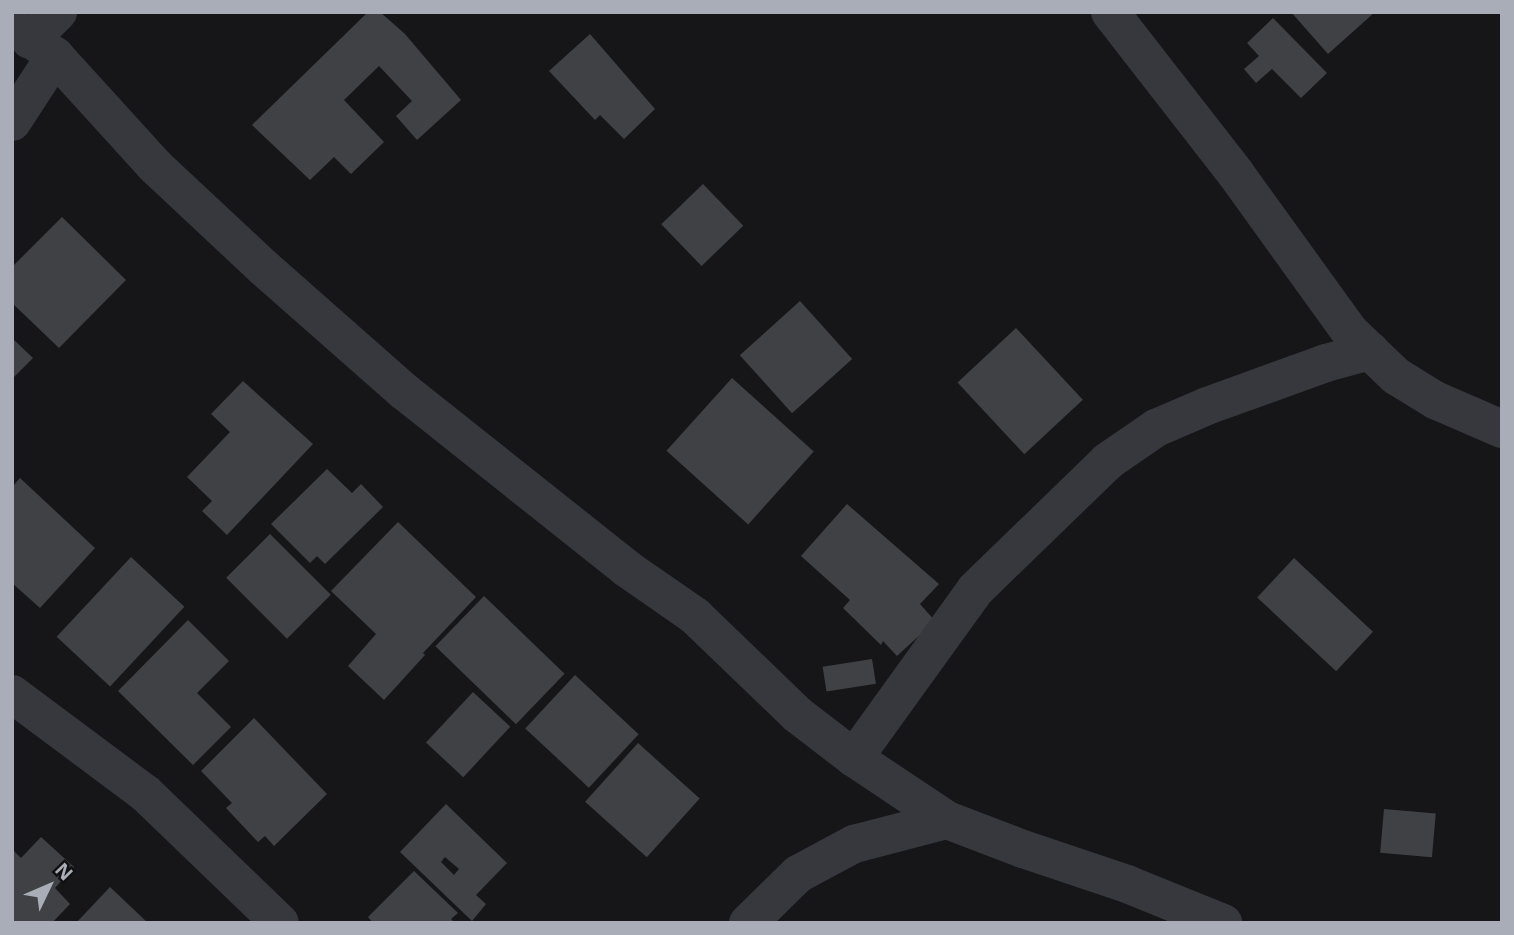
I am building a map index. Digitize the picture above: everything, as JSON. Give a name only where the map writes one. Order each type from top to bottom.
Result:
[{"type":"street","points":[[12,122],[33,41],[58,12]]},
{"type":"street","points":[[1110,12],[1236,174],[1350,332],[1396,376],[1435,400],[1502,429]]},
{"type":"street","points":[[33,41],[155,166],[263,267],[405,392],[626,568],[695,616],[798,715],[854,758],[947,820],[1127,884],[1223,923]]},
{"type":"street","points":[[854,758],[975,590],[1108,461],[1156,428],[1194,412],[1326,363],[1370,351]]},
{"type":"street","points":[[12,694],[145,793],[280,923]]},
{"type":"street","points":[[748,923],[798,874],[854,844],[947,820]]},
{"type":"building","points":[[368,12],[380,12],[405,34],[461,100],[417,140],[396,116],[412,101],[379,66],[344,100],[384,142],[351,174],[334,157],[310,180],[252,125]]},
{"type":"building","points":[[1291,12],[1375,12],[1328,54]]},
{"type":"building","points":[[1273,18],[1327,73],[1301,98],[1272,69],[1256,83],[1244,69],[1259,56],[1247,43]]},
{"type":"building","points":[[590,34],[655,109],[624,139],[600,115],[595,120],[549,71]]},
{"type":"building","points":[[703,184],[743,226],[702,266],[661,224]]},
{"type":"building","points":[[62,217],[126,280],[59,348],[12,303],[12,267]]},
{"type":"building","points":[[800,301],[852,359],[792,413],[740,355]]},
{"type":"building","points":[[1016,328],[1083,400],[1024,454],[957,383]]},
{"type":"building","points":[[12,338],[33,358],[12,379]]},
{"type":"building","points":[[732,378],[814,452],[748,524],[666,451]]},
{"type":"building","points":[[243,381],[313,444],[227,535],[202,511],[212,501],[187,477],[230,432],[211,414]]},
{"type":"building","points":[[327,469],[352,493],[361,484],[383,507],[325,564],[317,556],[310,563],[271,524]]},
{"type":"building","points":[[20,478],[95,548],[40,608],[12,583],[12,487]]},
{"type":"building","points":[[847,504],[939,584],[920,604],[935,621],[897,656],[883,641],[881,645],[843,608],[850,600],[801,556]]},
{"type":"building","points":[[398,522],[476,597],[423,653],[425,655],[384,700],[348,666],[376,634],[331,591]]},
{"type":"building","points":[[270,534],[331,595],[287,639],[226,578]]},
{"type":"building","points":[[131,557],[184,607],[110,687],[57,637]]},
{"type":"building","points":[[1294,558],[1373,632],[1336,671],[1257,597]]},
{"type":"building","points":[[484,596],[565,674],[516,724],[435,646]]},
{"type":"building","points":[[188,620],[229,661],[197,693],[231,727],[193,765],[118,691]]},
{"type":"building","points":[[872,659],[876,684],[827,692],[823,667]]},
{"type":"building","points":[[575,675],[639,734],[589,788],[525,728]]},
{"type":"building","points":[[473,692],[510,727],[463,777],[426,742]]},
{"type":"building","points":[[254,718],[327,794],[274,846],[265,836],[258,842],[226,808],[232,803],[201,771]]},
{"type":"building","points":[[638,743],[700,799],[647,857],[585,802]]},
{"type":"building","points":[[446,804],[507,863],[476,895],[486,904],[472,921],[400,852]],"holes":[[[445,857],[459,869],[454,875],[441,862]]]},
{"type":"building","points":[[1384,809],[1436,814],[1432,857],[1380,853]]},
{"type":"building","points":[[41,837],[74,867],[55,888],[70,904],[52,923],[12,923],[12,849],[21,858]]},
{"type":"building","points":[[414,871],[458,913],[451,919],[455,923],[373,923],[368,917]]},
{"type":"building","points":[[110,887],[148,923],[76,923]]}]
